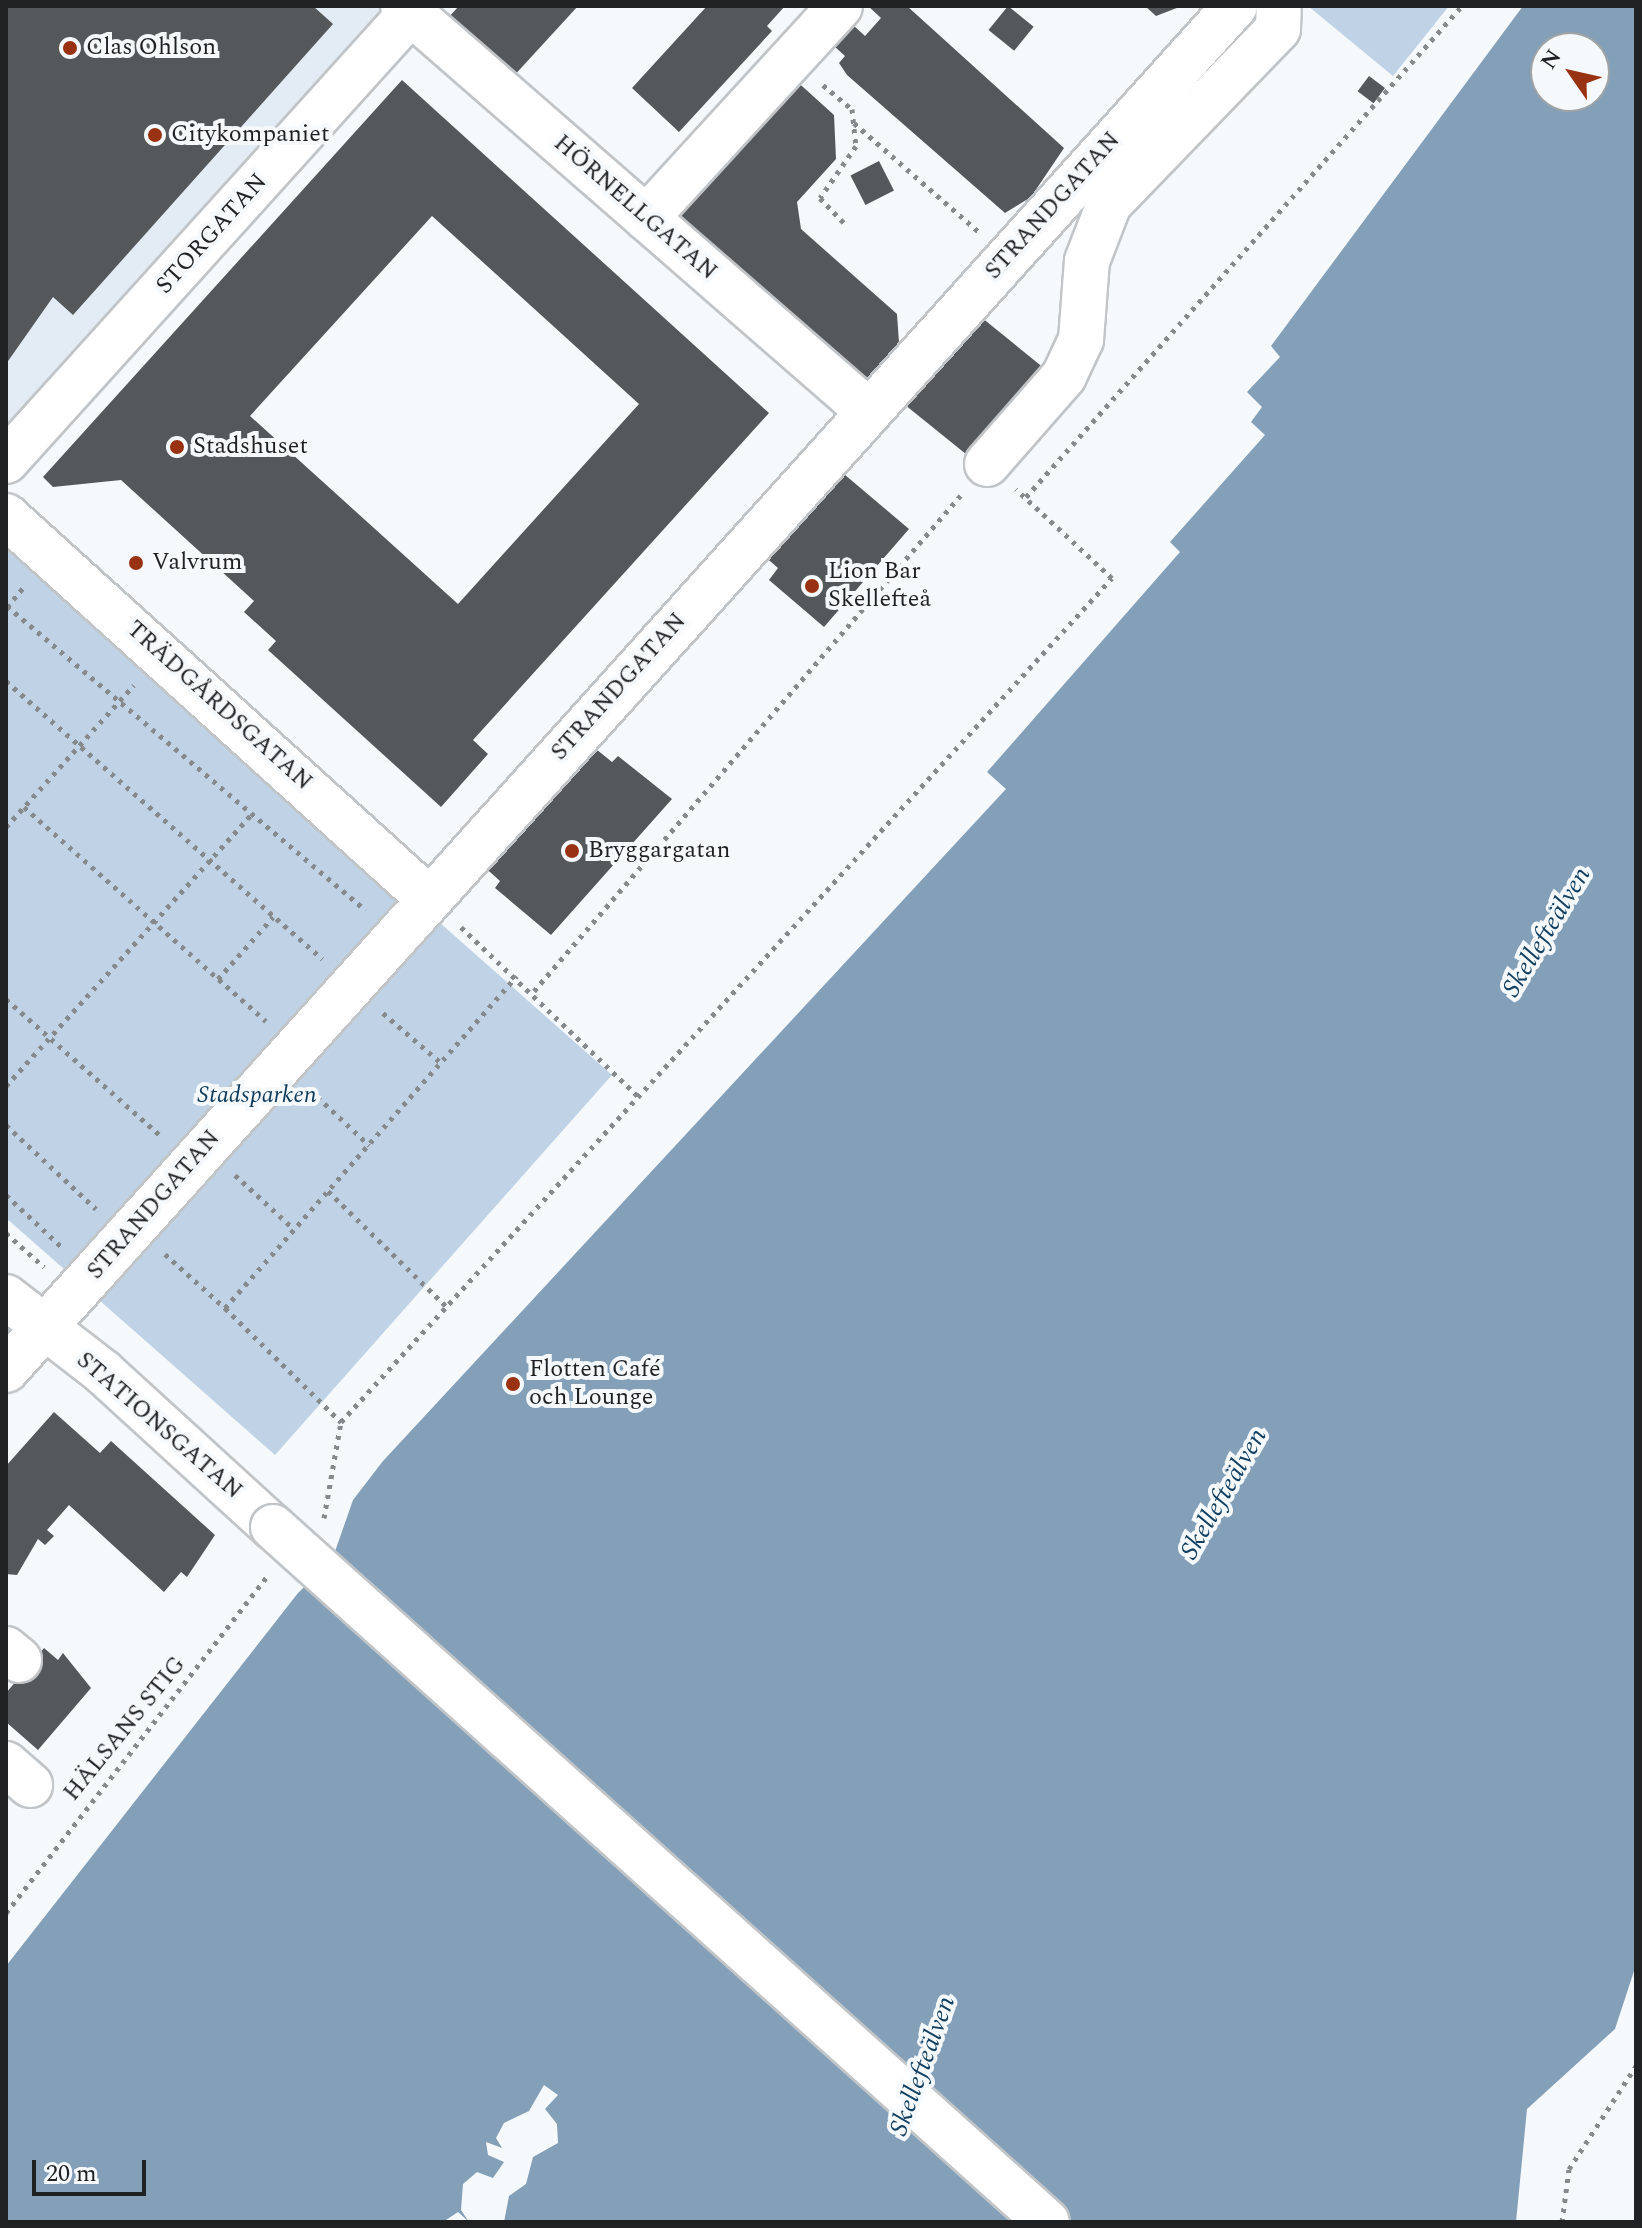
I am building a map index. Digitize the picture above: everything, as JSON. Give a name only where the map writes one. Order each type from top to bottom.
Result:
[{"type":"street","points":[[646,218],[840,6]]},
{"type":"street","name":"STRANDGATAN","points":[[6,1370],[132,1233],[394,934],[429,899],[867,410],[1235,6]]},
{"type":"street","points":[[987,464],[1064,376],[1081,340],[1087,261],[1109,204],[1278,29],[1279,6]]},
{"type":"street","name":"HÖRNELLGATAN","points":[[410,8],[867,410]]},
{"type":"street","name":"STORGATAN","points":[[9,451],[410,8]]},
{"type":"street","name":"TRÄDGÅRDSGATAN","points":[[6,516],[429,899]]},
{"type":"street","name":"STATIONSGATAN","points":[[6,1297],[42,1331],[103,1372],[1047,2222]]},
{"type":"path","points":[[1026,497],[1462,6]]},
{"type":"path","points":[[792,58],[852,109],[856,146],[820,198],[844,223]]},
{"type":"path","points":[[853,123],[979,232]]},
{"type":"path","points":[[322,1528],[341,1422],[1112,578],[987,464],[534,991]]},
{"type":"path","points":[[7,606],[394,934]]},
{"type":"path","points":[[6,681],[440,1062]]},
{"type":"path","points":[[6,827],[120,700]]},
{"type":"path","points":[[24,807],[218,979],[369,1145]]},
{"type":"path","points":[[6,1086],[253,813]]},
{"type":"path","points":[[429,899],[534,991],[639,1097]]},
{"type":"path","points":[[218,979],[273,917]]},
{"type":"path","points":[[225,1308],[517,976]]},
{"type":"path","points":[[6,999],[294,1229]]},
{"type":"path","points":[[6,1125],[225,1308],[341,1422]]},
{"type":"path","points":[[328,1191],[448,1308]]},
{"type":"path","points":[[6,1195],[83,1284]]},
{"type":"path","points":[[6,1233],[83,1284]]},
{"type":"path","name":"HÄLSANS STIG","points":[[6,1913],[274,1570]]},
{"type":"path","points":[[1562,2222],[1569,2169],[1636,2066]]},
{"type":"shaded area","points":[[6,6],[387,6],[6,425]]},
{"type":"green space","points":[[1308,6],[1449,6],[1393,76]]},
{"type":"green space","name":"Stadsparken","points":[[6,539],[612,1075],[275,1455],[6,1218]]},
{"type":"water","name":"Skellefteälven","points":[[1523,6],[1636,6],[1636,1965],[1615,2029],[1527,2109],[1516,2222],[504,2222],[509,2196],[526,2184],[533,2157],[558,2143],[557,2124],[545,2109],[558,2095],[544,2085],[529,2111],[504,2123],[496,2138],[502,2148],[486,2142],[488,2155],[504,2162],[493,2178],[477,2172],[463,2184],[461,2210],[469,2222],[458,2212],[443,2222],[6,2222],[6,1966],[298,1593],[332,1560],[353,1500],[383,1461],[1006,789],[987,772],[1180,552],[1170,542],[1265,435],[1251,422],[1262,407],[1247,392],[1280,357],[1271,346]]},
{"type":"building","name":"Citykompaniet","points":[[6,6],[313,6],[333,24],[73,315],[53,297],[6,364]]},
{"type":"building","points":[[459,6],[578,6],[511,79],[446,20]]},
{"type":"building","points":[[707,6],[785,6],[767,26],[772,31],[679,132],[632,88]]},
{"type":"building","points":[[868,6],[907,6],[1064,148],[1031,197],[1005,213],[847,75],[839,63],[845,56],[834,46],[853,25],[865,36],[881,18]]},
{"type":"building","points":[[1008,6],[1034,27],[1014,51],[988,30]]},
{"type":"building","points":[[1145,6],[1182,6],[1156,16]]},
{"type":"building","points":[[1369,76],[1385,88],[1374,103],[1358,91]]},
{"type":"building","points":[[792,77],[834,115],[836,159],[797,202],[801,229],[897,314],[900,357],[862,399],[663,221]]},
{"type":"building","name":"Stadshuset","points":[[402,80],[769,413],[473,740],[488,754],[441,807],[268,650],[276,641],[244,612],[254,601],[121,480],[53,487],[43,477]],"holes":[[[432,216],[639,404],[458,604],[250,416]]]},
{"type":"building","points":[[879,161],[894,190],[865,205],[850,176]]},
{"type":"building","points":[[976,313],[1052,375],[979,465],[903,403]]},
{"type":"building","points":[[838,469],[909,529],[824,627],[769,580],[778,568],[763,555]]},
{"type":"building","points":[[591,745],[612,762],[618,756],[672,799],[551,935],[495,888],[500,881],[480,863]]},
{"type":"building","points":[[54,1412],[100,1453],[111,1441],[215,1535],[187,1577],[181,1572],[164,1592],[69,1505],[47,1530],[54,1536],[45,1545],[38,1539],[17,1575],[6,1574],[6,1466]]},
{"type":"building","points":[[44,1648],[58,1660],[63,1653],[91,1688],[38,1750],[6,1722],[6,1693]]},
{"type":"place","name":"Clas Ohlson","points":[[70,48]]},
{"type":"place","name":"Citykompaniet","points":[[155,135]]},
{"type":"place","name":"Stadshuset","points":[[177,447]]},
{"type":"place","name":"Valvrum","points":[[136,563]]},
{"type":"place","name":"Lion Bar Skellefteå","points":[[812,586]]},
{"type":"place","name":"Bryggargatan","points":[[572,851]]},
{"type":"place","name":"Flotten Café och Lounge","points":[[513,1384]]}]
